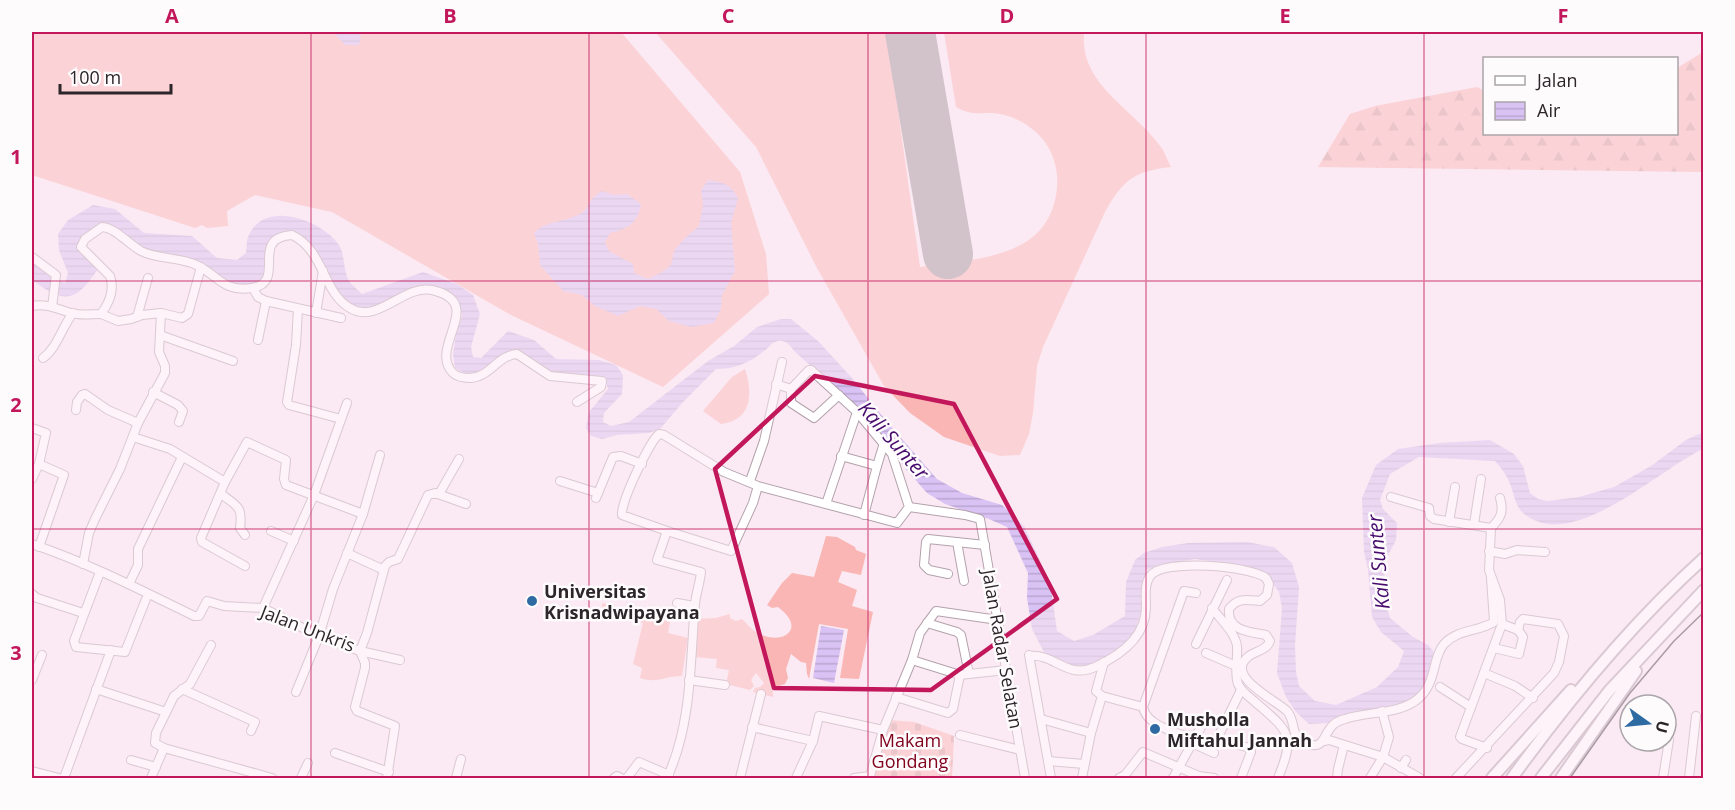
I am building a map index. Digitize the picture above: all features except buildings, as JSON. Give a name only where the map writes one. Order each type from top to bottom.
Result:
[{"type":"highway","points":[[1512,778],[1590,676],[1637,622],[1704,558]]},
{"type":"highway","points":[[1541,778],[1609,691],[1704,590]]},
{"type":"highway","points":[[1561,778],[1662,634]]},
{"type":"highway","points":[[1492,778],[1574,687],[1590,676]]},
{"type":"street","points":[[101,314],[112,294],[110,276],[81,247],[85,239],[102,227],[109,229],[141,250],[157,256],[181,259],[201,267],[221,284],[237,288],[260,286],[269,275],[268,252],[271,243],[286,235],[292,235],[306,243],[335,294],[348,308],[355,311],[377,309],[418,291],[433,290],[455,303],[457,309],[445,353],[448,365],[455,375],[463,378],[480,377],[505,358],[517,354],[550,376],[602,381],[598,391],[577,402]]},
{"type":"street","points":[[32,257],[57,278],[52,307]]},
{"type":"street","points":[[32,306],[41,304],[73,314],[101,314],[118,321],[161,313],[182,318],[188,314],[201,267]]},
{"type":"street","points":[[316,313],[323,270]]},
{"type":"street","points":[[137,317],[148,278]]},
{"type":"street","points":[[253,288],[258,297],[266,301],[341,318]]},
{"type":"street","points":[[258,340],[266,301]]},
{"type":"street","points":[[298,309],[296,345],[287,402],[290,405],[341,419]]},
{"type":"street","points":[[83,564],[89,533],[120,470],[138,423],[165,370],[159,352],[161,313]]},
{"type":"street","points":[[43,358],[51,350],[62,328],[73,314]]},
{"type":"street","points":[[160,335],[233,361]]},
{"type":"street","points":[[782,362],[754,483],[753,503],[731,551],[622,515],[622,506],[659,434],[724,472],[754,483],[898,523],[909,507],[894,459],[884,443],[856,412],[839,395],[811,370],[808,369],[791,389],[791,403],[814,418],[839,395]]},
{"type":"street","points":[[776,384],[791,389]]},
{"type":"street","points":[[153,392],[178,405],[183,411],[179,422]]},
{"type":"street","points":[[76,410],[77,402],[85,394],[102,406],[138,423]]},
{"type":"street","points":[[263,608],[314,495],[347,403]]},
{"type":"street","points":[[826,504],[856,412]]},
{"type":"street","points":[[32,428],[46,433],[39,464],[32,479]]},
{"type":"street","points":[[133,437],[170,449],[225,482]]},
{"type":"street","points":[[245,566],[202,542],[203,533],[225,482],[245,444],[249,442],[286,460],[284,479],[286,485],[363,514]]},
{"type":"street","points":[[864,515],[884,443]]},
{"type":"street","points":[[296,692],[363,514],[380,455]]},
{"type":"street","points":[[129,584],[138,565],[138,549],[182,456]]},
{"type":"street","points":[[560,480],[597,495],[613,457],[621,456],[642,464]]},
{"type":"street","points":[[841,456],[877,466]]},
{"type":"street","points":[[459,459],[439,494],[466,504]]},
{"type":"street","points":[[35,546],[64,475],[39,464]]},
{"type":"street","points":[[1474,524],[1481,479]]},
{"type":"street","points":[[1449,522],[1455,487]]},
{"type":"street","points":[[221,494],[239,507],[242,513],[240,528],[246,535]]},
{"type":"street","name":"Jalan Unkris","points":[[35,546],[129,584],[196,617],[199,616],[207,601],[224,606],[263,608],[319,636],[360,651],[387,563],[398,559],[428,495],[439,494]]},
{"type":"street","points":[[1391,497],[1425,507],[1430,511],[1431,518],[1491,528]]},
{"type":"street","points":[[1487,748],[1461,738],[1502,624],[1500,600],[1489,570],[1491,528],[1501,518],[1500,498]]},
{"type":"street","name":"Jalan Radar Selatan","points":[[909,507],[980,519],[1025,778]]},
{"type":"street","points":[[271,531],[294,541]]},
{"type":"street","points":[[627,778],[639,762],[668,777],[676,759],[687,714],[694,606],[701,572],[657,560],[667,531]]},
{"type":"street","points":[[948,574],[926,568],[924,561],[926,542],[932,538],[985,545]]},
{"type":"street","points":[[957,542],[964,581]]},
{"type":"street","points":[[1489,551],[1505,554],[1517,550],[1545,552]]},
{"type":"street","points":[[347,554],[384,570]]},
{"type":"street","points":[[1051,778],[1030,656],[1039,656],[1074,671],[1090,669],[1117,655],[1132,643],[1146,614],[1146,585],[1153,573],[1160,569],[1191,565],[1254,572],[1266,578],[1269,584],[1267,595],[1260,601],[1243,599],[1229,609],[1229,614],[1237,628],[1266,635],[1269,638],[1268,646],[1246,658],[1243,673],[1251,684],[1289,713],[1294,732],[1299,740],[1310,745],[1329,741],[1383,757],[1420,778]]},
{"type":"street","points":[[100,572],[74,641],[76,647],[124,652],[146,599]]},
{"type":"street","points":[[1324,741],[1330,727],[1337,722],[1365,713],[1400,708],[1419,698],[1430,683],[1441,648],[1448,640],[1471,629],[1494,622],[1491,578]]},
{"type":"street","points":[[1196,644],[1227,580]]},
{"type":"street","points":[[1196,593],[1184,591],[1143,711],[1152,721],[1214,753]]},
{"type":"street","points":[[32,594],[37,598],[83,613]]},
{"type":"street","points":[[677,603],[694,606]]},
{"type":"street","points":[[1212,608],[1234,636],[1237,644],[1237,682],[1241,690],[1274,717],[1286,734],[1288,750],[1278,778]]},
{"type":"street","points":[[854,778],[870,776],[883,730],[912,660],[920,633],[927,623],[939,610],[998,620]]},
{"type":"street","points":[[1456,778],[1487,748],[1502,728],[1533,698],[1554,673],[1564,636],[1558,624],[1523,619],[1518,630]]},
{"type":"street","points":[[896,697],[948,713],[953,709],[965,675],[961,635],[927,623]]},
{"type":"street","points":[[1494,648],[1519,654],[1523,634],[1502,624]]},
{"type":"street","points":[[211,645],[193,679],[174,696],[154,739],[164,748],[272,778]]},
{"type":"street","points":[[64,778],[111,650]]},
{"type":"street","points":[[360,651],[400,660]]},
{"type":"street","points":[[335,753],[388,775],[395,726],[357,711],[355,707],[365,668],[360,651]]},
{"type":"street","points":[[1206,653],[1236,666]]},
{"type":"street","points":[[32,680],[42,655]]},
{"type":"street","points":[[912,660],[965,675],[1006,670]]},
{"type":"street","points":[[1104,662],[1096,691],[1102,696],[1143,707]]},
{"type":"street","points":[[1484,673],[1515,686],[1533,698]]},
{"type":"street","points":[[689,680],[725,685]]},
{"type":"street","points":[[1440,687],[1471,707]]},
{"type":"street","points":[[96,689],[166,712]]},
{"type":"street","points":[[182,689],[255,722],[251,731]]},
{"type":"street","points":[[1241,690],[1218,737],[1220,740],[1250,748],[1251,752],[1241,778]]},
{"type":"street","points":[[740,778],[761,694]]},
{"type":"street","points":[[1082,778],[1091,733],[1102,696]]},
{"type":"street","points":[[1370,778],[1383,757],[1389,737],[1382,711]]},
{"type":"street","points":[[796,778],[813,741],[819,716],[883,730]]},
{"type":"street","points":[[1689,778],[1696,716]]},
{"type":"street","points":[[1173,778],[1206,718]]},
{"type":"street","points":[[1041,719],[1091,733]]},
{"type":"street","points":[[752,727],[813,741]]},
{"type":"street","points":[[960,735],[1020,750]]},
{"type":"street","points":[[1337,778],[1344,746]]},
{"type":"street","points":[[151,778],[164,748]]},
{"type":"street","points":[[1119,778],[1143,752],[1199,777],[1214,778]]},
{"type":"street","points":[[1663,778],[1668,753]]},
{"type":"street","points":[[456,778],[461,759]]},
{"type":"street","points":[[131,760],[156,767]]},
{"type":"street","points":[[1401,768],[1406,760]]},
{"type":"street","points":[[1048,761],[1084,764]]},
{"type":"street","points":[[302,778],[308,763]]},
{"type":"street","points":[[32,771],[59,778]]},
{"type":"street","points":[[614,778],[617,776],[621,778]]},
{"type":"highlighted area","points":[[815,376],[954,404],[1057,599],[931,690],[774,688],[715,469]]},
{"type":"green space","points":[[32,32],[621,32],[740,172],[766,254],[769,294],[663,387],[511,315],[332,212],[255,195],[227,211],[228,226],[207,228],[202,225],[195,228],[32,175]]},
{"type":"green space","points":[[655,32],[887,32],[920,267],[986,257],[1007,251],[1025,242],[1041,229],[1051,212],[1057,188],[1057,173],[1053,158],[1047,145],[1032,129],[1005,115],[970,112],[956,107],[944,32],[1084,32],[1085,51],[1090,67],[1099,81],[1110,95],[1149,132],[1162,148],[1171,167],[1148,171],[1131,179],[1118,192],[1105,212],[1043,347],[1037,366],[1029,434],[1020,455],[1000,456],[944,437],[910,413],[884,386],[817,268],[756,147]]},
{"type":"green space","points":[[1703,52],[1703,172],[1318,167],[1350,114],[1375,106],[1477,87],[1483,90],[1483,135],[1678,135],[1678,67]]},
{"type":"green space","points":[[745,369],[749,388],[748,404],[739,417],[721,424],[703,411],[732,377]]},
{"type":"green space","points":[[826,536],[837,537],[866,554],[861,575],[842,571],[838,582],[857,590],[852,606],[873,612],[859,679],[840,678],[848,629],[819,624],[809,679],[806,663],[791,654],[786,669],[788,678],[785,684],[773,688],[773,697],[753,692],[755,688],[764,683],[756,673],[751,680],[754,686],[750,690],[726,684],[729,670],[716,668],[717,659],[694,657],[696,619],[716,618],[730,614],[730,618],[736,621],[742,619],[754,631],[765,636],[774,638],[788,634],[791,623],[787,615],[778,607],[772,608],[767,605],[792,573],[814,577]]},
{"type":"green space","points":[[602,603],[670,622],[668,633],[688,638],[682,676],[656,680],[640,678],[642,668],[633,664],[643,623],[602,611]]},
{"type":"green space","name":"Makam Gondang","points":[[888,720],[914,722],[954,736],[952,778],[874,778]]},
{"type":"water","points":[[333,32],[361,32],[359,45],[345,45]]},
{"type":"water","points":[[708,180],[726,184],[738,198],[731,223],[735,271],[722,295],[721,309],[714,323],[691,327],[669,321],[656,309],[640,306],[618,316],[595,306],[582,295],[563,291],[540,265],[538,244],[534,233],[545,225],[583,212],[594,197],[602,191],[614,195],[627,194],[641,204],[640,211],[631,224],[610,233],[605,242],[609,251],[633,264],[634,273],[648,279],[662,272],[671,265],[674,251],[699,226],[703,204],[701,190]]},
{"type":"water","name":"Kali Sunter","points":[[93,205],[115,209],[144,233],[192,236],[217,258],[237,260],[246,253],[248,237],[257,224],[267,218],[294,217],[320,228],[339,245],[349,281],[362,294],[423,272],[457,284],[473,295],[480,314],[471,347],[473,357],[481,358],[508,331],[534,340],[556,359],[599,360],[616,365],[623,375],[622,394],[604,413],[603,422],[611,426],[629,422],[708,361],[734,346],[757,327],[781,319],[791,319],[818,341],[852,378],[937,479],[962,493],[1002,505],[1024,526],[1050,582],[1057,631],[1074,641],[1093,635],[1125,616],[1126,582],[1135,560],[1144,553],[1162,547],[1188,543],[1247,542],[1274,547],[1292,563],[1299,587],[1295,645],[1299,686],[1315,701],[1336,705],[1377,687],[1398,667],[1404,651],[1381,632],[1372,617],[1368,569],[1364,552],[1362,498],[1376,465],[1398,449],[1440,443],[1490,440],[1514,454],[1523,466],[1530,493],[1538,499],[1548,501],[1579,497],[1614,487],[1651,466],[1686,440],[1703,432],[1703,449],[1614,504],[1565,524],[1543,523],[1523,513],[1516,503],[1507,478],[1495,461],[1419,457],[1390,474],[1380,500],[1383,509],[1397,523],[1396,540],[1384,563],[1385,600],[1390,618],[1413,637],[1428,645],[1437,656],[1435,668],[1419,694],[1406,704],[1345,715],[1328,723],[1309,724],[1296,712],[1286,697],[1277,673],[1282,608],[1279,592],[1269,578],[1251,567],[1195,559],[1158,565],[1146,570],[1142,609],[1131,644],[1093,667],[1067,668],[1046,656],[1032,629],[1027,598],[1028,573],[1007,527],[945,504],[927,493],[880,434],[849,400],[783,341],[774,343],[747,362],[729,368],[716,369],[660,429],[649,433],[617,435],[602,439],[591,436],[586,428],[589,412],[608,389],[605,378],[555,377],[536,361],[517,352],[471,377],[455,368],[453,354],[462,316],[458,299],[426,287],[370,311],[348,308],[298,238],[275,240],[265,281],[237,288],[201,267],[157,256],[104,227],[82,242],[100,266],[92,278],[78,293],[70,296],[54,294],[32,280],[32,257],[57,280],[65,283],[68,273],[59,250],[58,234],[68,220]]},
{"type":"water","points":[[821,626],[844,630],[834,683],[813,678]]},
{"type":"runway","points":[[910,32],[948,254]]},
{"type":"tram line","points":[[1570,778],[1630,693],[1674,641],[1704,612]]},
{"type":"place","name":"Universitas Krisnadwipayana","points":[[532,601]]},
{"type":"place","name":"Musholla Miftahul Jannah","points":[[1155,729]]}]
